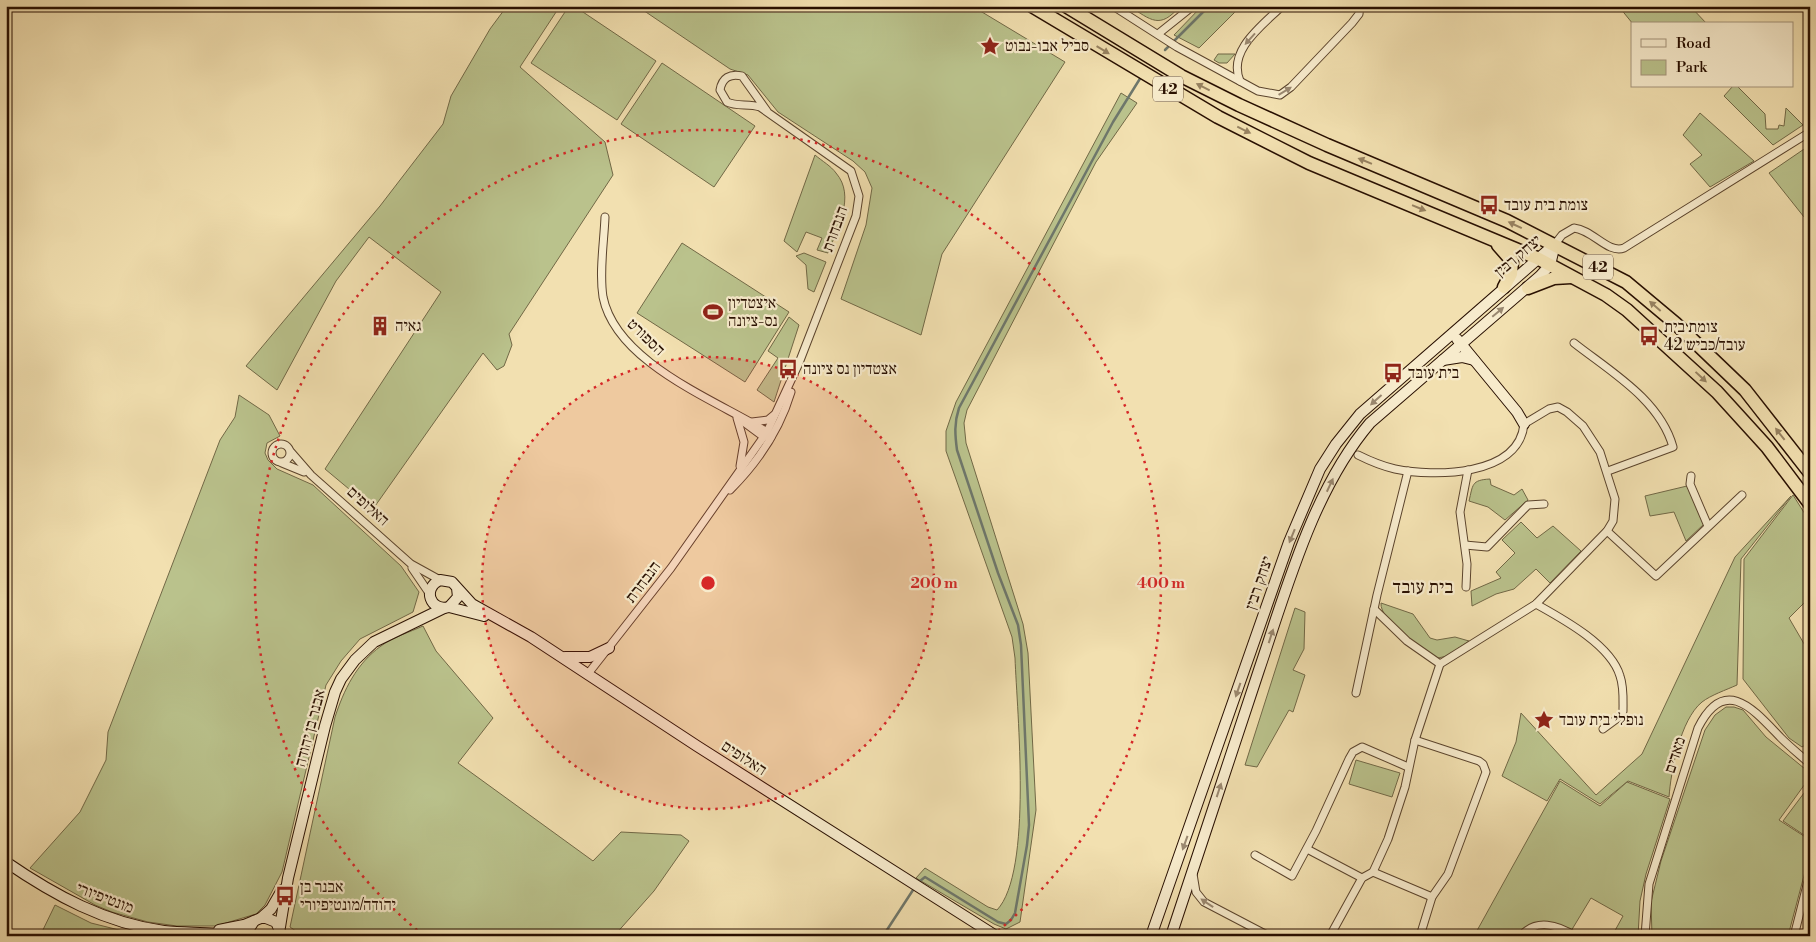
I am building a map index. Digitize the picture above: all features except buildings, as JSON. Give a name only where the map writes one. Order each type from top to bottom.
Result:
[{"type":"highway","name":"42","points":[[1032,6],[1218,117],[1309,163],[1537,258],[1606,295],[1627,310],[1718,392],[1767,447],[1810,504]]},
{"type":"highway","name":"42","points":[[1066,6],[1181,76],[1238,105],[1490,214],[1555,244],[1626,282],[1675,323],[1745,390],[1810,473]]},
{"type":"highway","points":[[1475,231],[1503,248],[1509,255],[1512,261],[1511,274],[1504,287]]},
{"type":"highway","points":[[1528,288],[1554,278],[1573,277]]},
{"type":"street","points":[[1113,6],[1176,46],[1240,81],[1266,94],[1280,95],[1286,92],[1352,23],[1359,14],[1360,6]]},
{"type":"street","points":[[1158,34],[1168,24],[1193,6]]},
{"type":"street","points":[[1240,81],[1237,74],[1243,47],[1282,6]]},
{"type":"street","points":[[1220,70],[1229,70],[1238,63]]},
{"type":"street","points":[[742,76],[749,84],[750,93],[740,104],[726,102],[721,95],[721,85],[726,77],[742,76]]},
{"type":"street","name":"הנבחרת","points":[[749,84],[767,111]]},
{"type":"street","name":"הנבחרת","points":[[717,503],[745,474],[768,435],[799,363],[852,228],[859,205],[859,196],[851,171],[767,111],[755,105],[740,104]]},
{"type":"street","points":[[1555,244],[1562,235],[1574,228],[1589,232],[1611,248],[1618,250],[1624,248],[1810,132]]},
{"type":"street","name":"הספורט","points":[[605,217],[602,290],[608,312],[616,330],[633,347],[658,367],[728,410],[752,422],[768,435]]},
{"type":"street","name":"יצחק רבין","points":[[1151,936],[1289,542],[1320,469],[1336,444],[1360,414],[1555,244]]},
{"type":"street","name":"יצחק רבין","points":[[1171,936],[1292,572],[1335,474],[1358,437],[1370,423],[1461,343],[1528,288],[1550,265],[1555,244]]},
{"type":"street","points":[[1358,455],[1383,466],[1408,471],[1468,470],[1491,464],[1508,452],[1519,440],[1524,424],[1520,415],[1452,332]]},
{"type":"street","points":[[1574,344],[1629,387],[1660,416],[1673,447],[1608,471]]},
{"type":"street","points":[[1440,361],[1462,357],[1474,360]]},
{"type":"street","name":"הנבחרת","points":[[587,675],[671,568],[738,472],[784,414],[799,363]]},
{"type":"street","points":[[1330,936],[1362,878],[1373,872],[1388,840],[1405,787],[1415,740],[1440,664],[1536,604],[1607,531],[1615,518],[1616,507],[1608,471],[1589,435],[1564,409],[1552,408],[1524,424]]},
{"type":"street","name":"הספורט","points":[[728,410],[737,418],[768,435]]},
{"type":"street","points":[[752,422],[768,420],[776,414]]},
{"type":"street","points":[[737,418],[744,442],[744,455],[738,472]]},
{"type":"street","points":[[282,444],[288,446],[290,452],[289,458],[282,463],[276,461],[272,456],[274,447],[282,444]]},
{"type":"street","name":"האלופים","points":[[290,452],[311,475],[405,560],[430,595]]},
{"type":"street","name":"האלופים","points":[[282,463],[311,475]]},
{"type":"street","points":[[1466,587],[1467,564],[1460,512],[1468,470]]},
{"type":"street","points":[[1356,693],[1374,609],[1408,471]]},
{"type":"street","points":[[1691,476],[1690,484],[1708,526]]},
{"type":"street","points":[[1607,531],[1656,576],[1742,496]]},
{"type":"street","points":[[1465,545],[1487,547],[1528,505],[1544,504]]},
{"type":"street","name":"האלופים","points":[[405,560],[440,580]]},
{"type":"street","points":[[414,622],[424,610],[433,585],[440,580],[448,581],[457,588],[456,602],[447,608],[435,606],[430,595]]},
{"type":"street","name":"האלופים","points":[[457,588],[472,604],[560,655],[587,675],[996,936]]},
{"type":"street","points":[[1536,604],[1574,626],[1593,641],[1614,663],[1620,675],[1623,711],[1622,715],[1604,728]]},
{"type":"street","name":"האלופים","points":[[447,608],[466,610],[509,624]]},
{"type":"street","name":"אבנר בן יהודה","points":[[283,932],[288,878],[335,692],[348,668],[364,650],[386,635],[447,608]]},
{"type":"street","points":[[1374,609],[1408,641],[1440,664]]},
{"type":"street","points":[[560,655],[571,658],[590,657],[609,648]]},
{"type":"street","name":"מאדים","points":[[1645,936],[1647,899],[1654,867],[1698,728],[1707,712],[1724,702],[1743,702],[1756,711],[1787,744],[1810,764]]},
{"type":"street","points":[[1415,740],[1479,761],[1483,764],[1486,772],[1485,780],[1448,874],[1432,897],[1420,936]]},
{"type":"street","points":[[1255,855],[1292,876],[1308,849],[1349,759],[1358,748],[1362,747],[1408,767]]},
{"type":"street","points":[[1308,849],[1362,878]]},
{"type":"street","name":"מונטיפיורי","points":[[6,862],[52,892],[97,914],[164,931],[233,936]]},
{"type":"street","points":[[1193,868],[1195,889],[1202,900],[1269,936]]},
{"type":"street","points":[[1373,872],[1432,897]]},
{"type":"street","points":[[1794,936],[1810,873]]},
{"type":"street","name":"אבנר בן יהודה","points":[[248,936],[249,929],[271,909],[288,878]]},
{"type":"street","name":"האלופים","points":[[965,915],[985,936]]},
{"type":"street","points":[[258,920],[272,919],[283,932]]},
{"type":"street","name":"מונטיפיורי","points":[[203,933],[234,928],[258,920]]},
{"type":"street","points":[[1521,936],[1532,926],[1552,925],[1575,936]]},
{"type":"green space","points":[[507,6],[560,6],[520,67],[605,142],[613,175],[509,334],[512,345],[504,366],[497,370],[483,353],[373,509],[325,469],[441,292],[369,237],[336,281],[277,390],[246,366],[380,206],[443,124],[451,96],[490,29]]},
{"type":"green space","points":[[569,6],[574,6],[656,61],[617,120],[531,63]]},
{"type":"green space","points":[[637,6],[972,6],[1065,62],[942,254],[921,335],[841,299],[866,225],[872,188],[865,172],[853,161],[778,112],[748,75],[730,69]]},
{"type":"green space","points":[[1129,6],[1180,6],[1167,18],[1155,20]]},
{"type":"green space","points":[[1202,6],[1241,6],[1199,48],[1174,35]]},
{"type":"green space","points":[[1621,6],[1690,6],[1705,22],[1631,22],[1620,8]]},
{"type":"green space","points":[[1218,54],[1235,54],[1227,63],[1219,63],[1214,60]]},
{"type":"green space","points":[[662,63],[755,126],[714,187],[621,124]]},
{"type":"green space","points":[[1731,88],[1739,88],[1765,114],[1766,129],[1778,129],[1779,125],[1784,126],[1786,108],[1803,125],[1773,145],[1724,96]]},
{"type":"green space","points":[[1121,93],[1137,103],[1096,162],[967,410],[964,423],[966,443],[1023,624],[1028,653],[1036,810],[1020,922],[1006,929],[994,924],[916,878],[925,868],[988,907],[997,910],[1008,890],[1015,862],[1019,828],[1020,751],[1015,658],[1012,637],[946,451],[946,431],[956,402]]},
{"type":"green space","points":[[1700,113],[1754,161],[1710,187],[1690,164],[1702,155],[1683,135]]},
{"type":"green space","points":[[1810,145],[1810,214],[1804,217],[1769,173]]},
{"type":"green space","points":[[815,155],[836,173],[842,182],[844,192],[843,213],[828,253],[817,250],[822,238],[806,232],[797,252],[784,241]]},
{"type":"green space","name":"איצטדיון נס-ציונה","points":[[682,243],[789,312],[745,382],[637,313]]},
{"type":"green space","points":[[804,253],[826,262],[814,292],[808,289],[806,265],[796,256]]},
{"type":"green space","points":[[789,317],[799,325],[774,402],[757,390],[778,358],[768,351]]},
{"type":"green space","points":[[239,395],[269,415],[280,436],[267,443],[265,453],[268,460],[277,469],[313,485],[401,566],[419,592],[413,612],[360,639],[341,661],[326,685],[282,872],[265,905],[256,914],[216,926],[177,926],[148,922],[95,905],[30,868],[80,812],[106,760],[108,732],[220,440],[235,417]]},
{"type":"green space","points":[[1490,479],[1491,485],[1514,495],[1522,489],[1528,500],[1505,520],[1488,507],[1469,501],[1474,484]]},
{"type":"green space","points":[[1687,486],[1704,524],[1686,541],[1674,512],[1650,516],[1645,496]]},
{"type":"green space","points":[[1793,495],[1810,522],[1810,597],[1789,618],[1810,654],[1810,742],[1802,747],[1789,738],[1743,679],[1744,559]]},
{"type":"green space","points":[[1791,496],[1741,559],[1737,685],[1714,695],[1702,702],[1694,710],[1682,733],[1678,746],[1669,797],[1628,781],[1600,804],[1560,779],[1547,801],[1502,776],[1516,742],[1521,713],[1596,795],[1642,754],[1735,557]]},
{"type":"green space","points":[[1521,522],[1537,538],[1553,526],[1581,551],[1550,583],[1536,569],[1514,589],[1496,594],[1472,606],[1471,591],[1501,578],[1496,572],[1515,553],[1502,540]]},
{"type":"green space","points":[[1381,603],[1413,614],[1430,638],[1437,640],[1455,637],[1469,641],[1447,656],[1438,658],[1413,642],[1394,626],[1382,610]]},
{"type":"green space","points":[[1295,608],[1305,612],[1304,649],[1293,670],[1305,675],[1293,712],[1289,710],[1257,767],[1245,765]]},
{"type":"green space","points":[[423,626],[436,651],[493,718],[458,763],[593,861],[621,832],[681,835],[689,841],[654,891],[614,936],[303,936],[290,927],[335,717],[342,697],[358,669],[372,653],[391,640]]},
{"type":"green space","points":[[1726,707],[1743,710],[1766,737],[1810,773],[1810,777],[1779,820],[1810,840],[1810,853],[1788,936],[1652,936],[1651,902],[1661,861],[1705,730],[1715,715]]},
{"type":"green space","points":[[1356,760],[1400,773],[1392,797],[1349,784]]},
{"type":"green space","points":[[1560,781],[1600,806],[1627,782],[1670,799],[1646,874],[1640,901],[1638,936],[1612,936],[1623,916],[1591,898],[1568,936],[1474,936]]},
{"type":"green space","points":[[1810,785],[1810,839],[1783,821]]},
{"type":"green space","points":[[55,905],[91,923],[143,936],[40,936]]},
{"type":"waterway","points":[[1165,50],[1209,6]]},
{"type":"waterway","points":[[920,881],[925,877],[998,922],[1006,924],[1015,913],[1029,825],[1021,645],[1018,625],[998,573],[957,450],[956,419],[959,408],[1113,122],[1141,77]]},
{"type":"waterway","points":[[883,936],[913,890]]},
{"type":"place","name":"סביל אבו-נבוט","points":[[990,46]]},
{"type":"place","name":"צומת בית עובד","points":[[1489,205]]},
{"type":"place","name":"איצטדיון נס-ציונה","points":[[713,312]]},
{"type":"place","name":"גאיה","points":[[380,326]]},
{"type":"place","name":"צומת בית עובד/כביש 42","points":[[1649,336]]},
{"type":"place","name":"אצטדיון נס ציונה","points":[[788,369]]},
{"type":"place","name":"בית עובד","points":[[1393,373]]},
{"type":"place","name":"נופלי בית עובד","points":[[1544,720]]},
{"type":"place","name":"אבנר בן יהודה/מונטיפיורי","points":[[285,896]]},
{"type":"district","name":"בית עובד","points":[[1423,587]]}]
